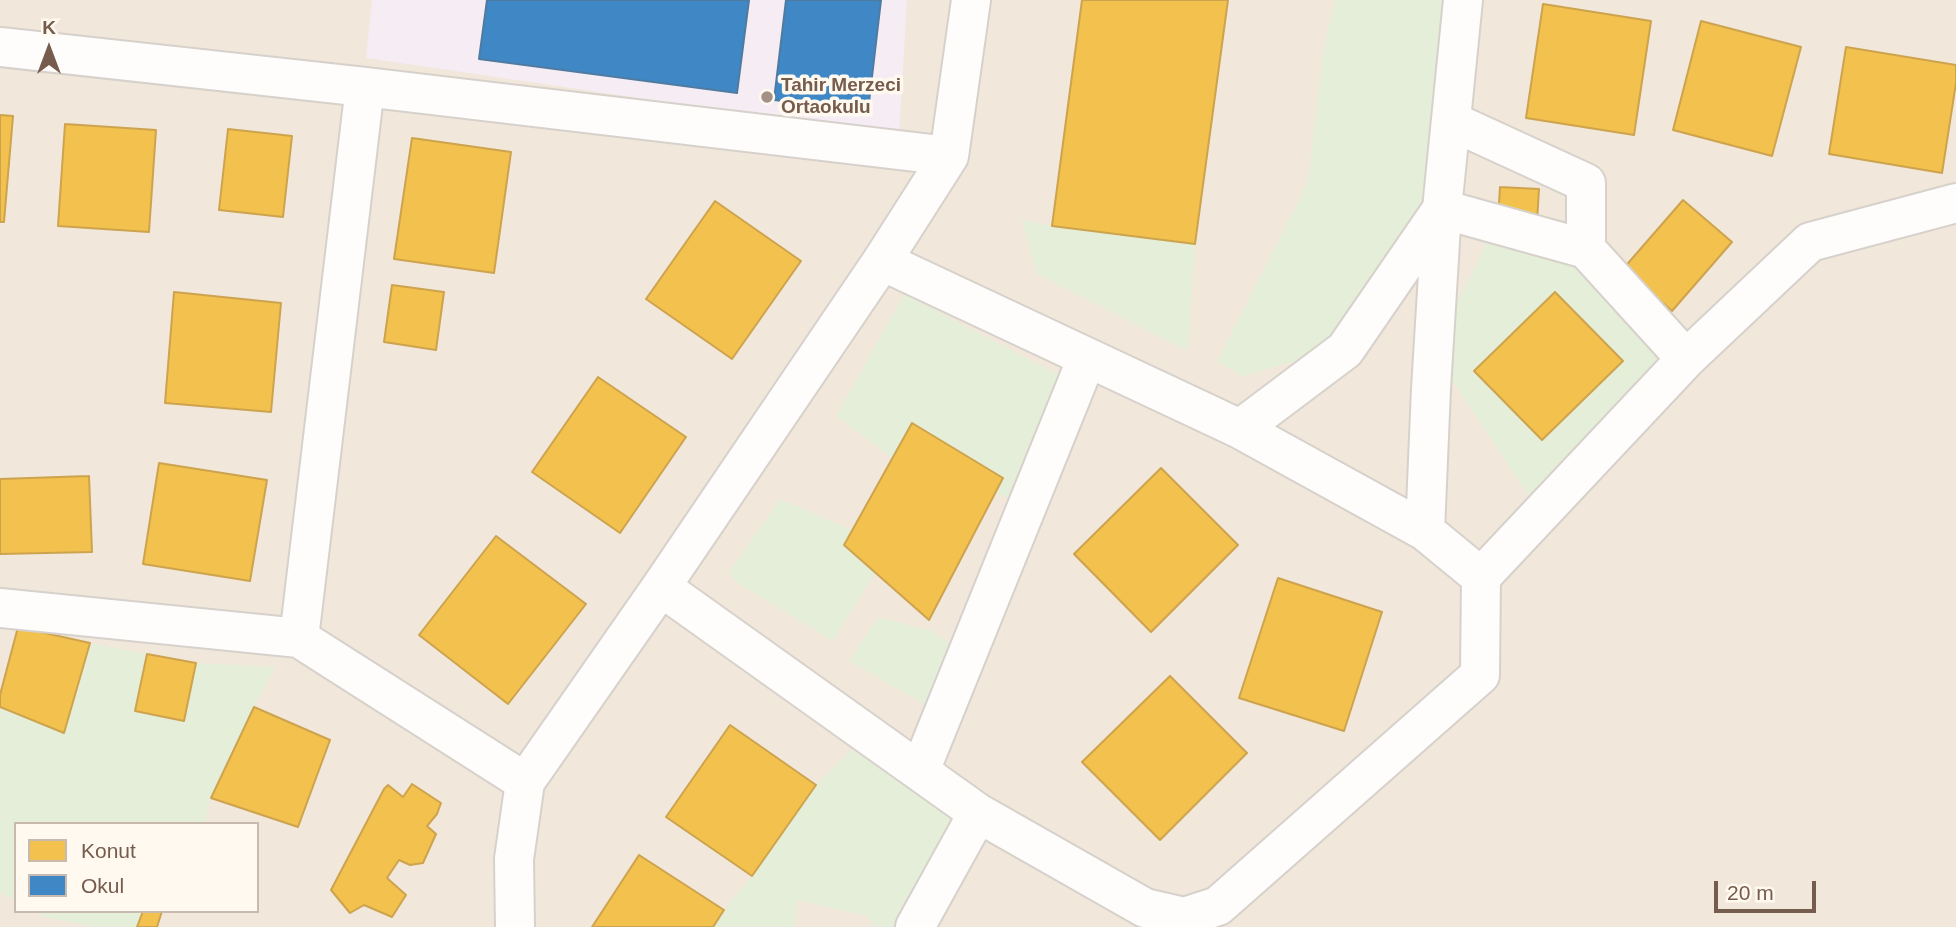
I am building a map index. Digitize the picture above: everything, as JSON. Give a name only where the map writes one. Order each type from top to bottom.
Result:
[{"type":"street","points":[[515,927],[514,859],[525,782],[882,261],[948,156],[971,0]]},
{"type":"street","points":[[1425,531],[1442,209],[1463,0]]},
{"type":"street","points":[[0,47],[948,156]]},
{"type":"street","points":[[299,638],[365,87]]},
{"type":"street","points":[[1451,121],[1586,183],[1587,249]]},
{"type":"street","points":[[661,587],[978,813],[1145,908],[1184,917],[1218,906],[1480,675],[1481,577],[1686,359],[1810,242],[1956,203]]},
{"type":"street","points":[[1442,209],[1587,249],[1686,359]]},
{"type":"street","points":[[1240,429],[1345,350],[1442,209]]},
{"type":"street","points":[[882,261],[1240,429],[1425,531],[1481,577]]},
{"type":"street","points":[[920,771],[1087,358]]},
{"type":"street","points":[[0,608],[299,638],[525,782]]},
{"type":"street","points":[[915,927],[978,813]]},
{"type":"shaded area","points":[[0,0],[1956,0],[1956,927],[0,927]]},
{"type":"shaded area","name":"Tahir Merzeci Ortaokulu","points":[[372,0],[907,0],[899,136],[366,58]]},
{"type":"green space","points":[[1335,0],[1463,0],[1442,209],[1324,353],[1243,376],[1217,362],[1308,182],[1323,53]]},
{"type":"green space","points":[[1022,220],[1195,244],[1188,351],[1037,274]]},
{"type":"green space","points":[[1496,224],[1586,249],[1673,345],[1529,497],[1433,351]]},
{"type":"green space","points":[[904,294],[1059,375],[1075,389],[1028,504],[995,493],[1003,478],[912,423],[892,458],[836,416]]},
{"type":"green space","points":[[780,499],[852,530],[844,546],[875,573],[833,641],[738,583],[729,573]]},
{"type":"green space","points":[[878,617],[932,631],[967,656],[943,715],[849,661]]},
{"type":"green space","points":[[90,643],[147,654],[135,711],[184,721],[196,663],[275,667],[211,798],[205,822],[14,822],[14,900],[0,892],[0,707],[64,732]]},
{"type":"green space","points":[[859,742],[978,813],[915,927],[876,927],[867,916],[798,900],[794,927],[713,927],[816,785]]},
{"type":"green space","points":[[39,913],[142,913],[137,927],[97,927],[48,918]]},
{"type":"building: Konut","points":[[1082,0],[1228,0],[1195,244],[1052,226]]},
{"type":"building: Konut","points":[[1543,4],[1651,21],[1634,135],[1526,118]]},
{"type":"building: Konut","points":[[1701,21],[1801,47],[1772,156],[1673,130]]},
{"type":"building: Konut","points":[[1846,47],[1956,65],[1956,83],[1942,173],[1829,154]]},
{"type":"building: Konut","points":[[0,115],[13,116],[4,222],[0,222]]},
{"type":"building: Konut","points":[[65,124],[156,130],[149,232],[58,226]]},
{"type":"building: Konut","points":[[228,129],[292,136],[283,217],[219,210]]},
{"type":"building: Konut","points":[[412,138],[511,152],[494,273],[394,259]]},
{"type":"building: Konut","points":[[1500,187],[1539,189],[1537,222],[1498,220]]},
{"type":"building: Konut","points":[[1683,200],[1732,242],[1672,311],[1623,269]]},
{"type":"building: Konut","points":[[715,201],[801,261],[732,359],[646,299]]},
{"type":"building: Konut","points":[[392,285],[444,292],[436,350],[384,342]]},
{"type":"building: Konut","points":[[174,292],[281,303],[271,412],[165,403]]},
{"type":"building: Konut","points":[[1555,292],[1623,361],[1542,440],[1474,371]]},
{"type":"building: Konut","points":[[598,377],[686,437],[620,533],[532,472]]},
{"type":"building: Konut","points":[[912,423],[1003,478],[929,620],[844,545]]},
{"type":"building: Konut","points":[[159,463],[267,480],[250,581],[143,564]]},
{"type":"building: Konut","points":[[1161,468],[1238,545],[1151,632],[1074,554]]},
{"type":"building: Konut","points":[[89,476],[92,552],[0,554],[0,479]]},
{"type":"building: Konut","points":[[496,536],[586,604],[508,704],[419,635]]},
{"type":"building: Konut","points":[[1278,578],[1382,612],[1344,731],[1239,698]]},
{"type":"building: Konut","points":[[18,627],[90,643],[64,733],[0,707],[0,695]]},
{"type":"building: Konut","points":[[147,654],[196,663],[184,721],[135,711]]},
{"type":"building: Konut","points":[[1170,676],[1247,753],[1160,840],[1082,762]]},
{"type":"building: Konut","points":[[254,707],[330,740],[298,827],[211,798]]},
{"type":"building: Konut","points":[[730,725],[816,785],[752,876],[666,817]]},
{"type":"building: Konut","points":[[412,784],[441,803],[437,814],[427,826],[436,834],[423,863],[410,865],[399,860],[387,878],[406,895],[392,917],[364,905],[350,913],[331,890],[384,789],[388,785],[403,797]]},
{"type":"building: Konut","points":[[639,855],[724,910],[713,927],[592,927]]},
{"type":"building: Konut","points":[[142,913],[161,913],[157,927],[137,927]]},
{"type":"building: Okul","name":"Tahir Merzeci Ortaokulu","points":[[487,0],[749,0],[737,93],[479,59]]},
{"type":"building: Okul","points":[[786,0],[881,0],[868,111],[774,100]]},
{"type":"place","name":"Tahir Merzeci Ortaokulu","points":[[767,97]]}]
